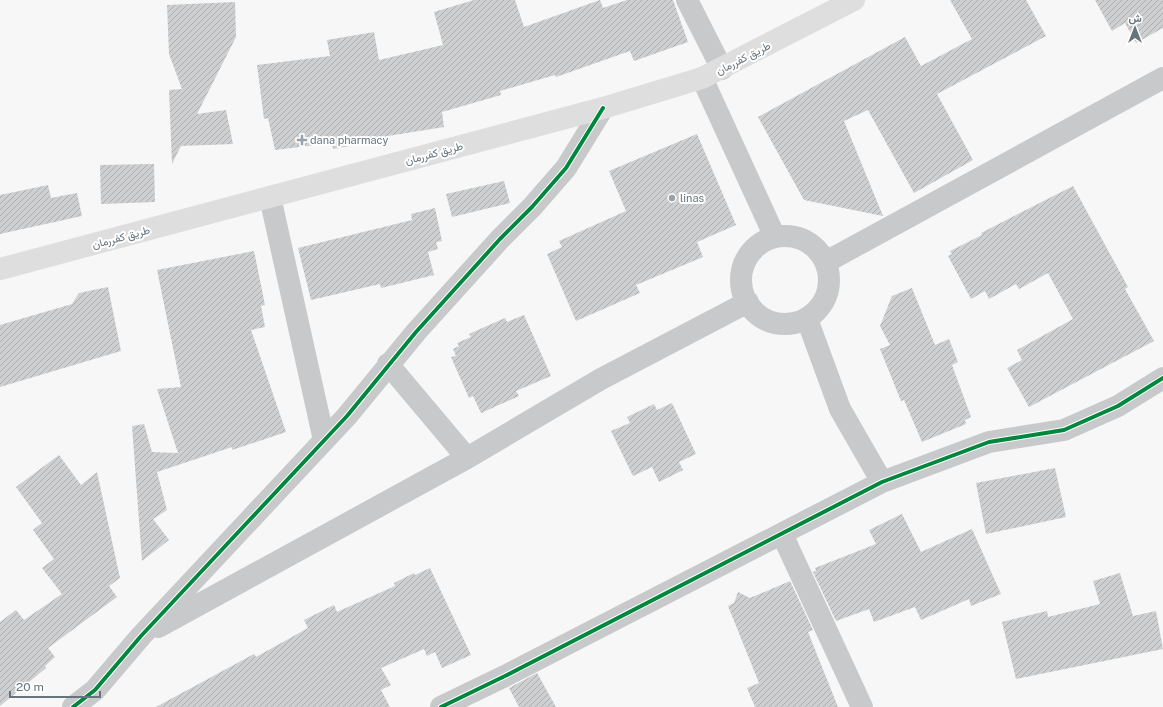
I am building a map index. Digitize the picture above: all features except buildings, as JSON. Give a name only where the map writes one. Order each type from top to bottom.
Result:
[{"type":"main road","name":"طريق كفررمان","points":[[0,269],[603,108],[702,78],[722,70],[854,0]]},
{"type":"street","points":[[687,0],[722,70]]},
{"type":"street","points":[[702,78],[775,237]]},
{"type":"street","points":[[826,262],[1163,78]]},
{"type":"street","points":[[74,707],[95,690],[141,636],[347,416],[388,364],[495,244],[532,207],[566,168],[603,108]]},
{"type":"street","points":[[270,197],[324,440]]},
{"type":"street","points":[[783,235],[803,238],[819,250],[826,262],[829,268],[830,287],[822,306],[807,319],[788,325],[768,321],[752,309],[742,292],[741,272],[749,254],[764,241],[775,237],[783,235]]},
{"type":"street","points":[[141,636],[467,458],[601,379],[748,302]]},
{"type":"street","points":[[807,319],[840,409],[882,482]]},
{"type":"street","points":[[388,364],[467,458]]},
{"type":"street","points":[[440,707],[505,676],[882,482],[989,442],[1064,430],[1118,406],[1163,378]]},
{"type":"street","points":[[782,534],[862,707]]},
{"type":"cycle path","points":[[73,707],[95,690],[141,636],[347,416],[416,332],[500,239],[532,207],[566,168],[603,108]]},
{"type":"cycle path","points":[[441,707],[505,676],[882,482],[989,442],[1064,430],[1118,406],[1163,378]]},
{"type":"place","name":"dana pharmacy","points":[[302,140]]},
{"type":"place","name":"linas","points":[[672,198]]}]
